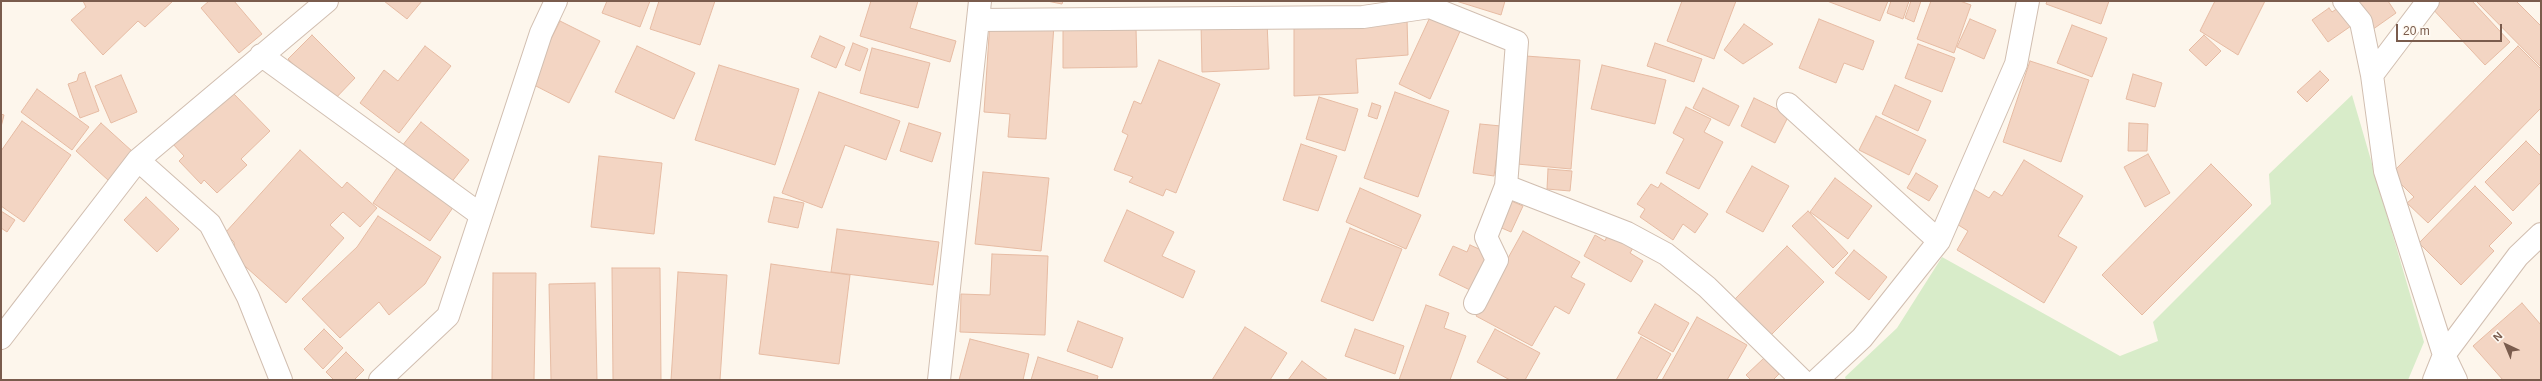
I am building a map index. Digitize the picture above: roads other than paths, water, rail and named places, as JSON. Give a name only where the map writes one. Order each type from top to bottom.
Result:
[{"type":"street","points":[[1,338],[138,160],[261,54],[327,1]]},
{"type":"street","points":[[380,380],[448,316],[541,33],[556,1]]},
{"type":"street","points":[[1817,380],[1862,338],[1939,241],[2016,64],[2028,1]]},
{"type":"street","points":[[2344,1],[2361,22],[2372,75],[2385,171],[2444,355],[2456,380]]},
{"type":"street","points":[[2372,75],[2428,1]]},
{"type":"street","points":[[939,380],[979,10],[1363,17],[1431,4],[1517,42],[1506,186],[1486,237],[1497,260],[1474,303]]},
{"type":"street","points":[[261,54],[482,215]]},
{"type":"street","points":[[1788,104],[1939,241]]},
{"type":"street","points":[[138,160],[210,224],[248,297],[281,380]]},
{"type":"street","points":[[1506,186],[1627,233],[1666,254],[1707,287],[1802,380]]},
{"type":"street","points":[[2434,380],[2444,355],[2518,256],[2541,234]]}]
